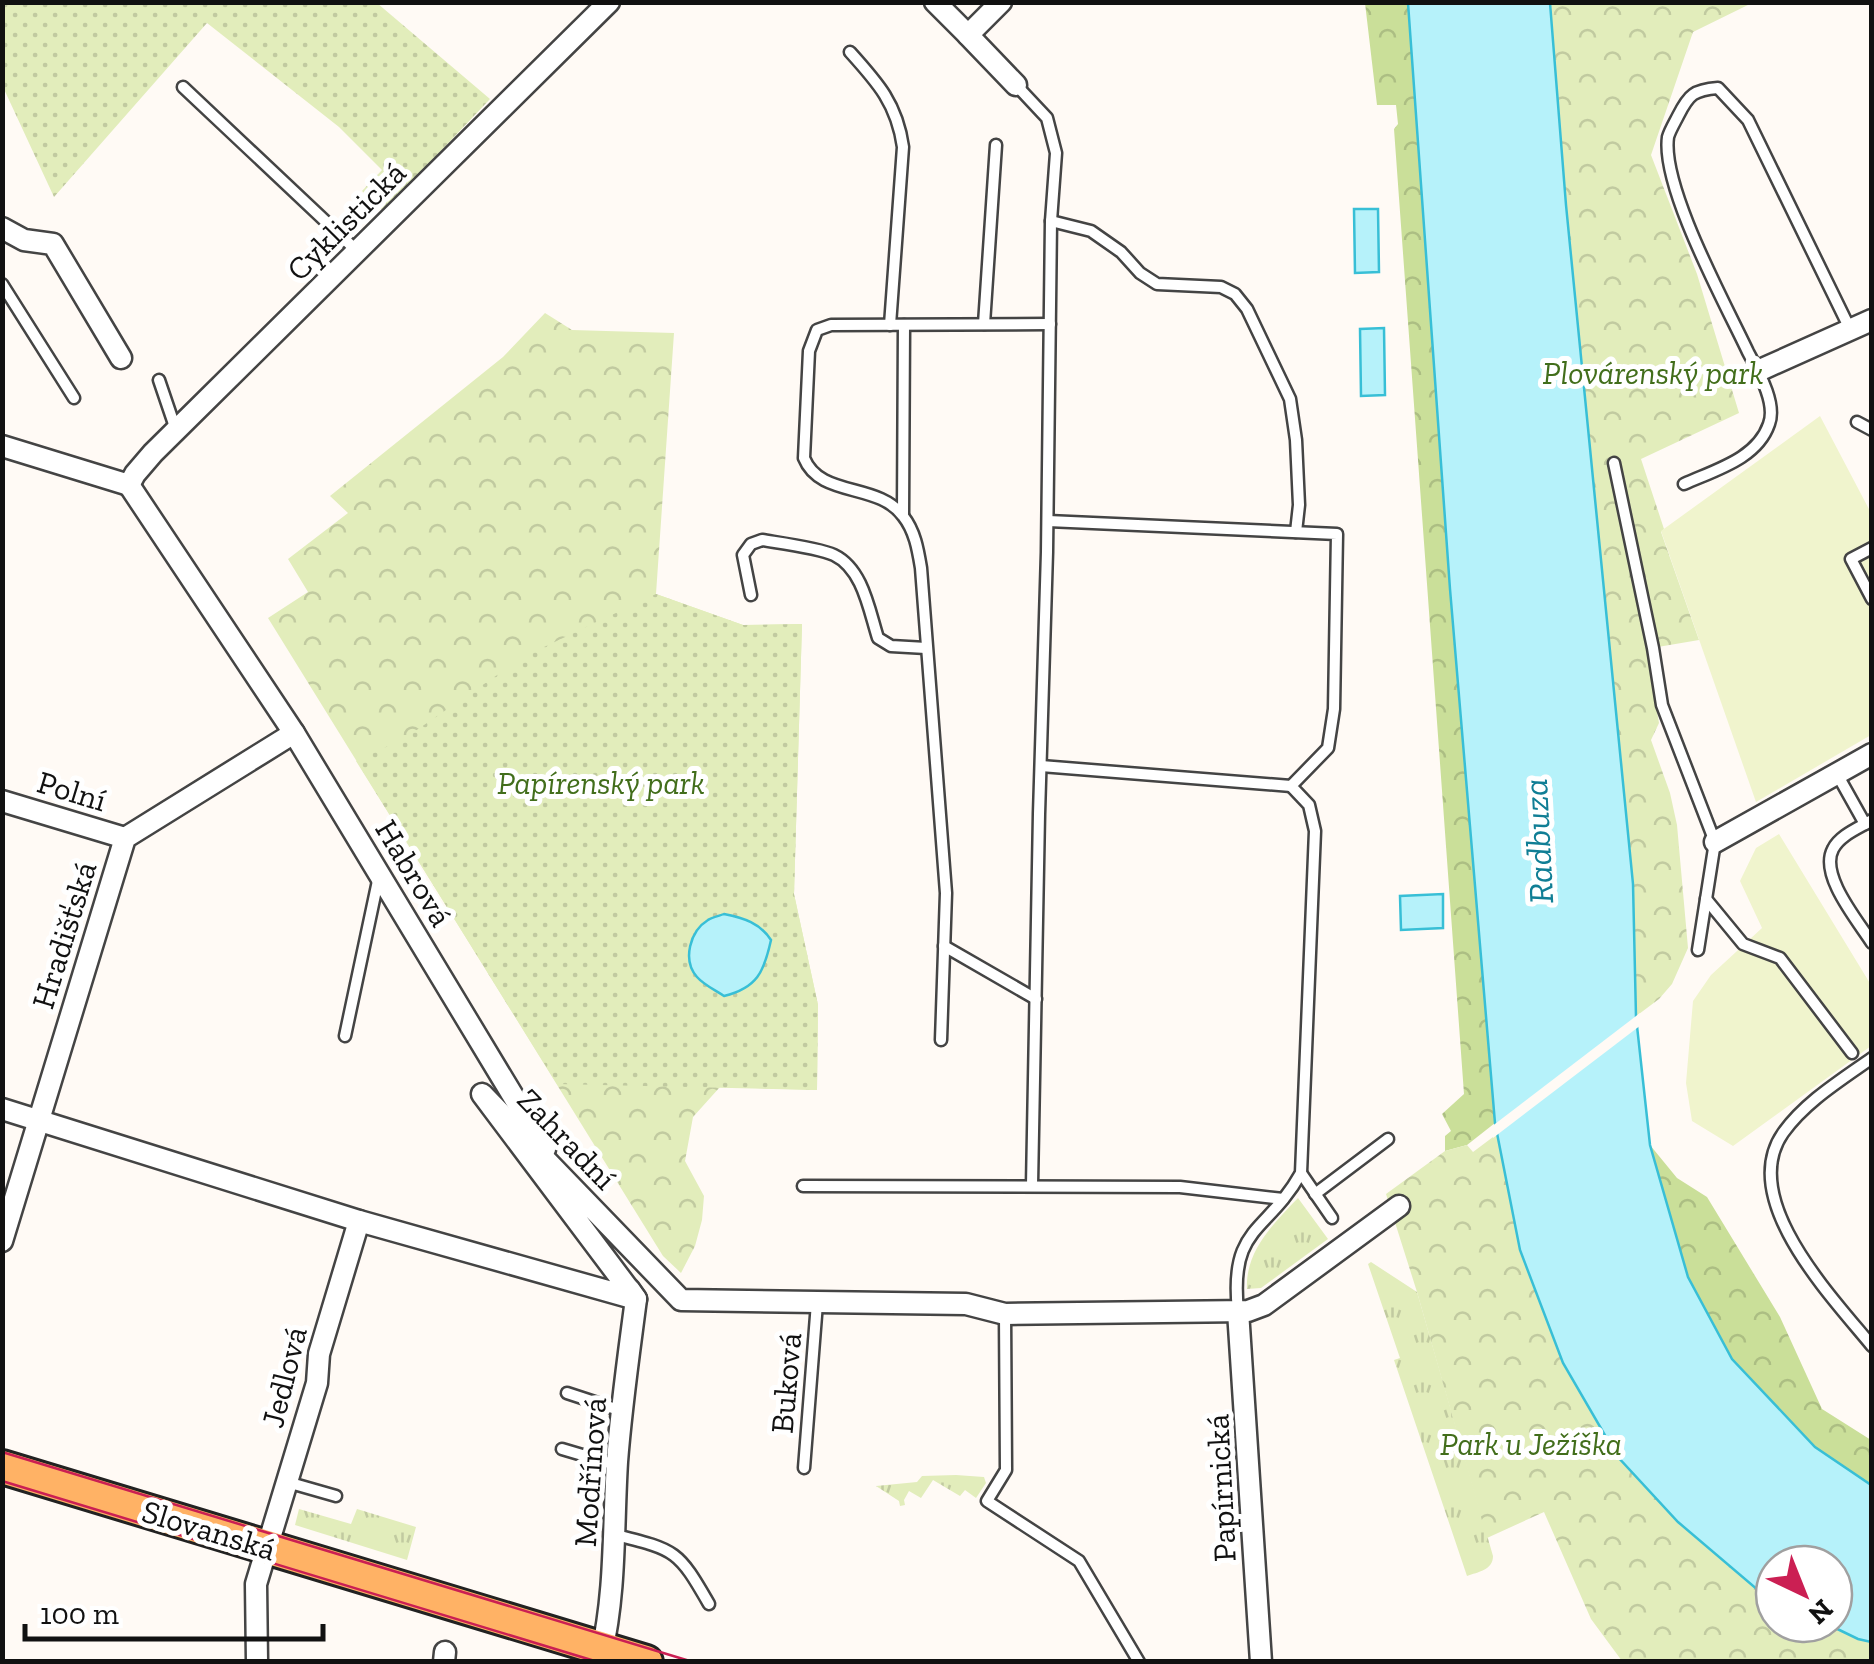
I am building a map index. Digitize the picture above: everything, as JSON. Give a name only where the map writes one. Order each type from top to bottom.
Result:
[{"type":"main road","name":"Slovanská","points":[[2,1467],[268,1547],[602,1655],[646,1662]]},
{"type":"street","name":"Cyklistická","points":[[129,485],[153,452],[608,2]]},
{"type":"street","points":[[935,2],[1016,86]]},
{"type":"street","points":[[968,36],[1001,2]]},
{"type":"street","points":[[2,228],[24,240],[53,244],[121,358]]},
{"type":"street","points":[[1758,372],[1872,320]]},
{"type":"street","points":[[2,446],[129,485]]},
{"type":"street","name":"Habrová","points":[[129,485],[294,733],[636,1299]]},
{"type":"street","name":"Hradišťská","points":[[2,1241],[124,838],[294,733]]},
{"type":"street","points":[[1715,842],[1872,754]]},
{"type":"street","name":"Polní","points":[[2,801],[124,838]]},
{"type":"street","name":"Zahradní","points":[[636,1299],[482,1094],[681,1300],[966,1304],[1004,1314],[1256,1309],[1398,1206]]},
{"type":"street","points":[[2,1109],[359,1221],[636,1299]]},
{"type":"street","name":"Jedlová","points":[[256,1662],[256,1584],[317,1382],[319,1354],[359,1221]]},
{"type":"street","name":"Modřínová","points":[[602,1655],[609,1618],[617,1466],[636,1299]]},
{"type":"street","name":"Papírnická","points":[[1238,1311],[1261,1662]]},
{"type":"lane","points":[[850,52],[880,85],[900,124],[903,147],[890,324]]},
{"type":"lane","points":[[1016,86],[1047,118],[1056,153],[1051,221],[1032,1185]]},
{"type":"lane","points":[[182,87],[358,252]]},
{"type":"lane","points":[[1684,484],[1745,456],[1761,440],[1771,420],[1770,404],[1758,372],[1698,248],[1670,170],[1668,135],[1684,102],[1698,90],[1718,88],[1748,120],[1850,330]]},
{"type":"lane","points":[[984,324],[996,145]]},
{"type":"lane","points":[[1051,221],[1091,230],[1157,284],[1222,287],[1235,294],[1247,309],[1290,400],[1296,440],[1296,532]]},
{"type":"lane","points":[[2,284],[74,398]]},
{"type":"lane","points":[[903,514],[904,324]]},
{"type":"lane","points":[[941,1040],[946,894],[916,540],[903,514],[884,498],[818,479],[808,470],[804,458],[809,351],[818,330],[831,325],[1050,324]]},
{"type":"lane","points":[[159,380],[176,430]]},
{"type":"lane","points":[[1857,422],[1872,430]]},
{"type":"lane","points":[[1614,463],[1662,705],[1715,842],[1698,950]]},
{"type":"lane","points":[[1048,521],[1337,534],[1334,709],[1328,748],[1291,786]]},
{"type":"lane","points":[[751,595],[743,555],[751,544],[762,540],[834,555],[852,570],[862,586],[878,638],[891,646],[926,648]]},
{"type":"lane","points":[[1872,548],[1851,559],[1872,599]]},
{"type":"lane","points":[[1041,766],[1291,786],[1308,806],[1315,830],[1301,1173],[1246,1240],[1238,1258],[1235,1284],[1238,1311]]},
{"type":"lane","points":[[1837,774],[1869,822],[1844,836],[1833,850],[1832,880],[1872,943]]},
{"type":"lane","points":[[344,1036],[380,874]]},
{"type":"lane","points":[[1706,899],[1743,944],[1780,958],[1852,1053]]},
{"type":"lane","points":[[944,946],[1036,999]]},
{"type":"lane","points":[[1872,1058],[1823,1094],[1784,1131],[1773,1151],[1770,1168],[1783,1226],[1794,1246],[1872,1346]]},
{"type":"lane","points":[[1315,1194],[1388,1140]]},
{"type":"lane","points":[[1301,1173],[1332,1218]]},
{"type":"lane","points":[[803,1186],[1180,1187],[1283,1199]]},
{"type":"lane","name":"Buková","points":[[804,1468],[817,1302]]},
{"type":"lane","points":[[1004,1314],[1006,1470],[987,1501],[1079,1561],[1138,1662]]},
{"type":"lane","points":[[567,1393],[623,1411]]},
{"type":"lane","points":[[562,1448],[617,1466]]},
{"type":"lane","points":[[287,1482],[336,1496]]},
{"type":"lane","points":[[616,1536],[671,1552],[688,1569],[709,1604]]},
{"type":"green space","points":[[2,3],[377,3],[490,99],[384,211],[362,191],[382,170],[339,127],[207,23],[54,197],[3,87]]},
{"type":"green space","points":[[1365,3],[1408,3],[1450,589],[1495,1123],[1467,1145],[1445,1151],[1445,1136],[1451,1131],[1442,1114],[1464,1094],[1394,129],[1398,124],[1396,105],[1377,105]]},
{"type":"green space","name":"Plovárenský park","points":[[1550,3],[1752,3],[1693,32],[1651,155],[1697,274],[1739,413],[1641,459],[1664,529],[1661,532],[1699,640],[1646,649],[1659,723],[1651,740],[1677,825],[1688,948],[1672,984],[1635,1017],[1633,884],[1566,205]]},
{"type":"green space","name":"Papírenský park","points":[[545,313],[572,330],[674,333],[656,594],[743,625],[802,624],[794,894],[818,1005],[817,1090],[720,1087],[693,1117],[685,1161],[704,1196],[695,1246],[681,1273],[663,1256],[268,618],[308,592],[288,559],[348,513],[330,496],[503,357]]},
{"type":"green space","points":[[1820,416],[1871,513],[1871,735],[1756,802],[1661,531]]},
{"type":"green space","name":"Papírenský park","points":[[656,594],[743,625],[802,624],[794,894],[818,1005],[817,1090],[557,1084],[356,761],[405,738],[525,656]]},
{"type":"green space","points":[[1779,834],[1871,985],[1871,1046],[1733,1146],[1692,1121],[1686,1083],[1693,1001],[1711,975],[1762,928],[1740,881],[1756,848]]},
{"type":"green space","name":"Park u Ježíška","points":[[1497,1134],[1520,1250],[1754,1584],[1754,1644],[1854,1644],[1854,1637],[1871,1642],[1871,1661],[1622,1661],[1591,1619],[1544,1512],[1487,1538],[1386,1194],[1445,1151],[1467,1145],[1473,1152]]},
{"type":"green space","points":[[1650,1145],[1677,1178],[1707,1197],[1780,1317],[1822,1409],[1871,1440],[1871,1485],[1815,1447],[1732,1359],[1688,1277]]},
{"type":"green space","points":[[1298,1198],[1328,1239],[1261,1288],[1247,1289],[1256,1250]]},
{"type":"green space","points":[[1371,1262],[1417,1292],[1493,1556],[1488,1567],[1480,1572],[1467,1576],[1394,1360],[1400,1358],[1368,1264]]},
{"type":"green space","points":[[922,1476],[984,1477],[986,1483],[976,1498],[965,1490],[960,1496],[933,1480],[921,1498],[909,1491],[905,1505],[900,1506],[899,1501],[876,1486],[917,1482]]},
{"type":"green space","points":[[299,1509],[351,1524],[357,1509],[416,1527],[407,1560],[295,1525]]},
{"type":"water","name":"Radbuza","points":[[1408,3],[1550,3],[1566,205],[1633,884],[1636,1017],[1650,1145],[1688,1277],[1732,1359],[1815,1447],[1871,1485],[1871,1642],[1854,1637],[1854,1544],[1754,1544],[1754,1587],[1678,1522],[1617,1456],[1563,1363],[1520,1250],[1495,1123],[1450,589]]},
{"type":"water","points":[[1354,209],[1378,209],[1379,272],[1355,273]]},
{"type":"water","points":[[1384,328],[1385,395],[1361,396],[1360,329]]},
{"type":"water","points":[[1443,894],[1443,928],[1401,930],[1400,896]]},
{"type":"water","points":[[724,914],[751,922],[771,940],[752,983],[724,996],[697,977],[689,954],[702,925]]},
{"type":"pier","points":[[1640,1013],[1641,1025],[1493,1138],[1491,1127]]},
{"type":"tram line","points":[[2,1452],[693,1662]]},
{"type":"tram line","points":[[2,1481],[598,1662]]}]
